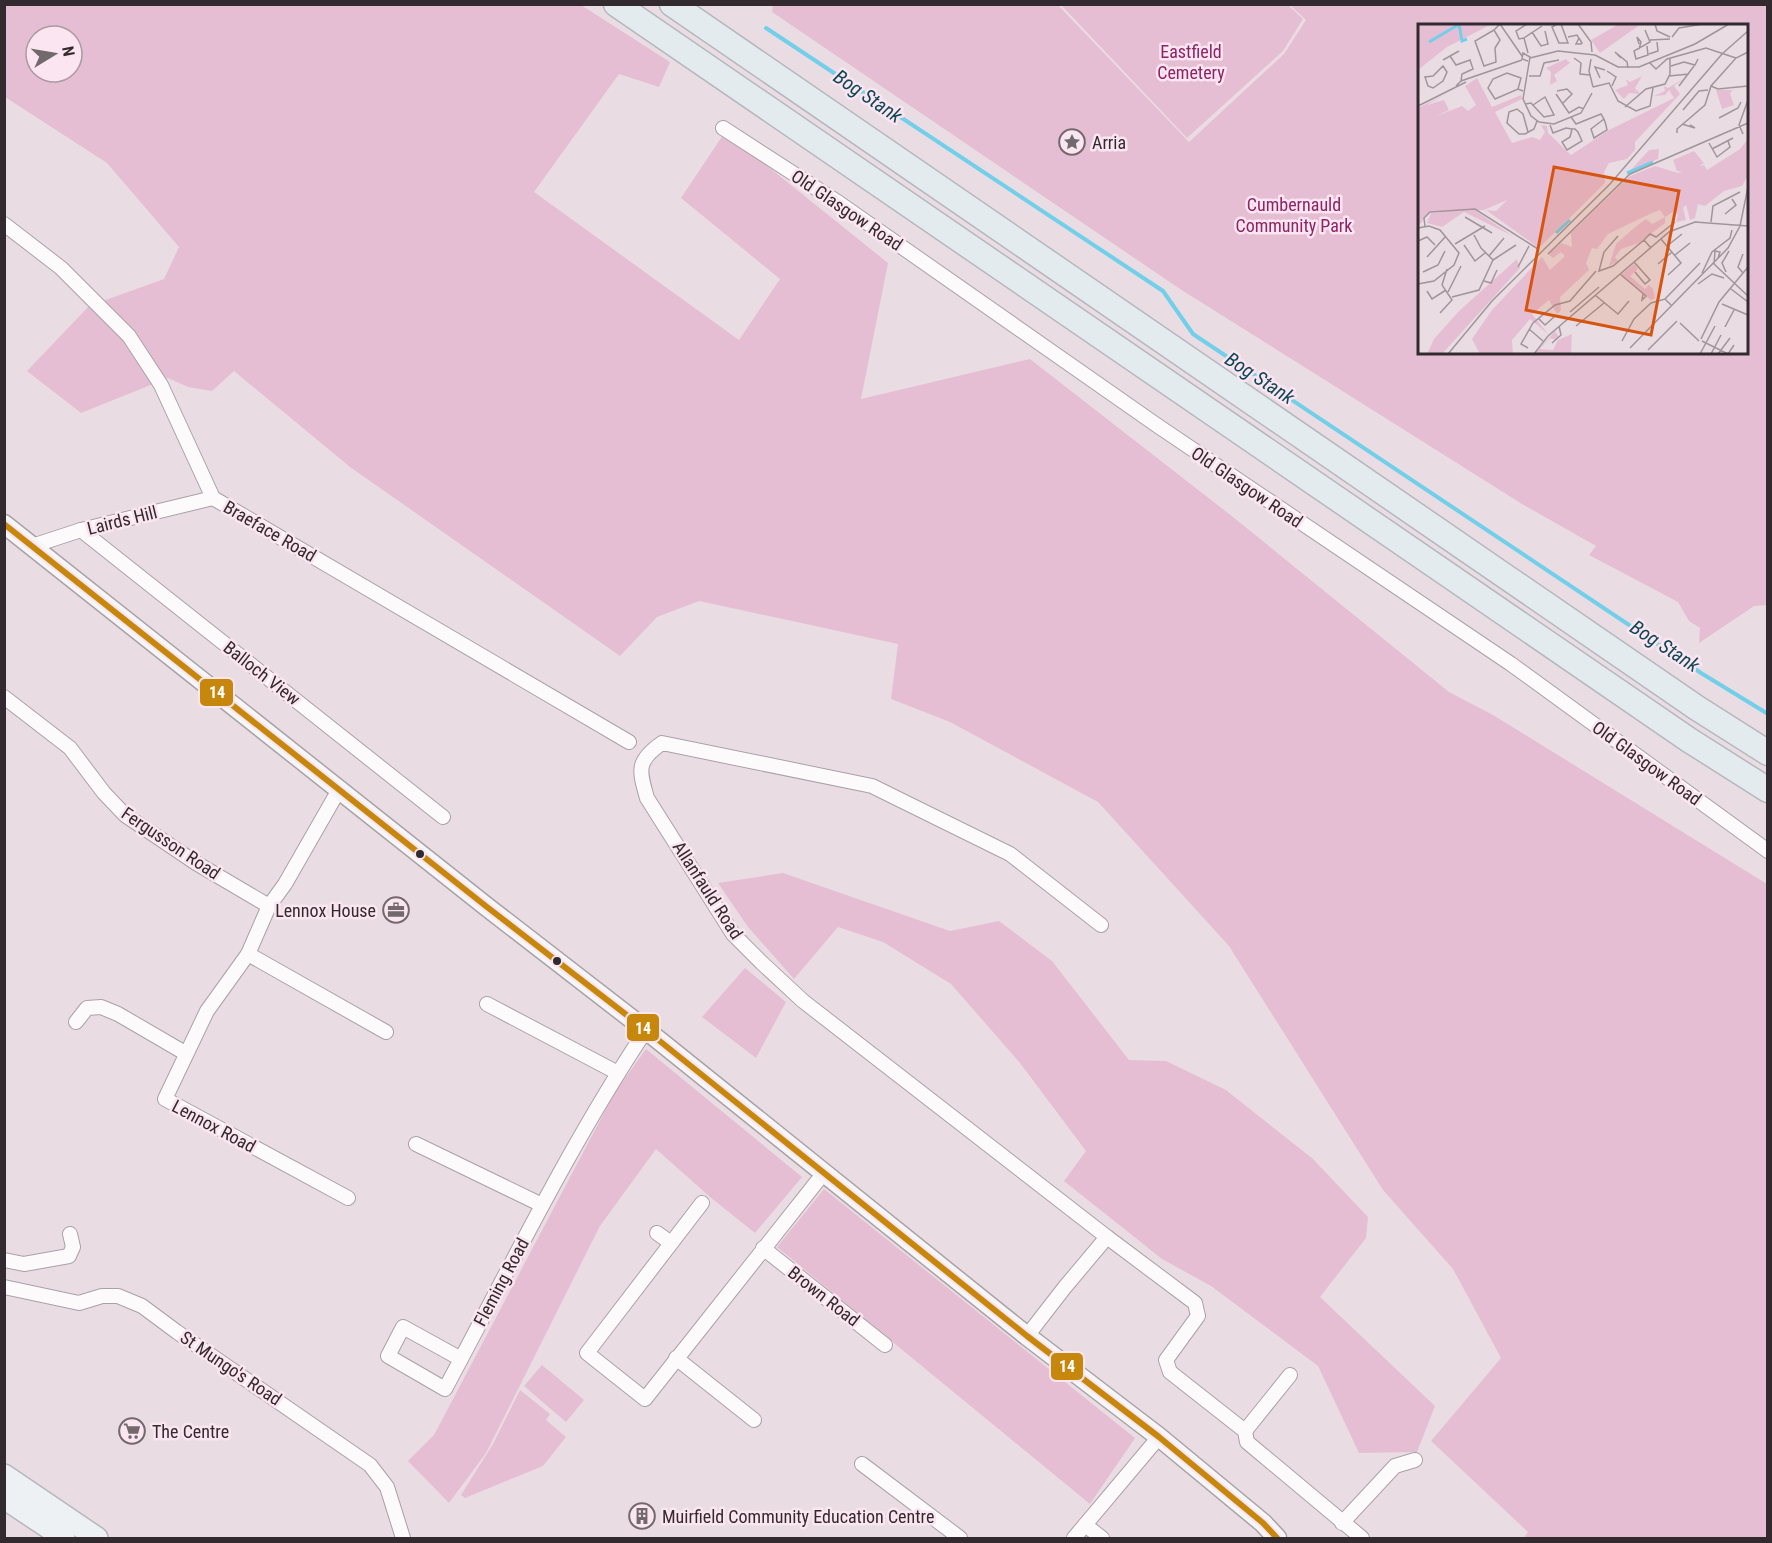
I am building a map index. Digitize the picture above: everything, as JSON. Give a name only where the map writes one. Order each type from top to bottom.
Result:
[{"type":"highway","points":[[616,4],[1679,733],[1767,790]]},
{"type":"highway","points":[[672,4],[1697,708],[1767,753]]},
{"type":"main road","points":[[4,1475],[97,1539]]},
{"type":"main road","points":[[4,1497],[64,1539]]},
{"type":"street","name":"Old Glasgow Road","points":[[723,128],[839,203],[1158,426],[1511,664],[1767,851]]},
{"type":"street","name":"Braeface Road","points":[[4,224],[61,268],[129,336],[160,385],[213,498],[629,742]]},
{"type":"street","name":"Lairds Hill","points":[[32,546],[81,530],[213,498]]},
{"type":"street","points":[[4,524],[646,1030],[1027,1336],[1159,1437],[1263,1522],[1277,1539]]},
{"type":"street","name":"Balloch View","points":[[81,530],[443,817]]},
{"type":"street","name":"Fergusson Road","points":[[4,697],[70,748],[104,793],[125,814],[196,862],[269,906]]},
{"type":"street","name":"Allanfauld Road","points":[[1101,925],[1002,850],[872,786],[662,743],[647,754],[640,774],[647,798],[733,934],[803,1000],[1107,1238],[1195,1303],[1198,1316],[1166,1360],[1170,1372],[1245,1431]]},
{"type":"street","name":"Lennox Road","points":[[340,788],[285,884],[269,906],[248,954],[207,1011],[165,1099],[348,1198]]},
{"type":"street","points":[[248,954],[386,1032]]},
{"type":"street","points":[[486,1004],[618,1073]]},
{"type":"street","points":[[76,1022],[87,1008],[101,1007],[118,1014],[185,1053]]},
{"type":"street","name":"Fleming Road","points":[[461,1359],[403,1327],[388,1356],[445,1389],[461,1359],[542,1205],[618,1073],[646,1030]]},
{"type":"street","points":[[416,1144],[542,1205]]},
{"type":"street","points":[[702,1203],[582,1359],[645,1399],[824,1174]]},
{"type":"street","points":[[657,1233],[671,1243]]},
{"type":"street","points":[[4,1260],[24,1264],[69,1256],[73,1247],[70,1234]]},
{"type":"street","points":[[1027,1336],[1107,1238]]},
{"type":"street","name":"Brown Road","points":[[763,1248],[885,1345]]},
{"type":"street","name":"St Mungo's Road","points":[[4,1287],[79,1303],[102,1296],[118,1296],[142,1306],[370,1465],[387,1487],[402,1539]]},
{"type":"street","points":[[676,1358],[754,1420]]},
{"type":"street","points":[[1290,1375],[1245,1431],[1247,1442],[1362,1539]]},
{"type":"street","points":[[1074,1539],[1159,1437]]},
{"type":"street","points":[[1342,1523],[1395,1466],[1415,1460]]},
{"type":"street","points":[[862,1464],[960,1539]]},
{"type":"street","points":[[1085,1525],[1102,1539]]},
{"type":"green space","name":"Cumbernauld Community Park","points":[[773,4],[1058,5],[1189,142],[1284,54],[1306,20],[1290,5],[1767,5],[1767,605],[1754,606],[1699,643],[1700,628],[1689,621],[1678,602],[1589,555],[1596,546],[1522,504],[1180,289],[772,12]]},
{"type":"green space","points":[[4,5],[581,5],[670,62],[659,87],[619,74],[534,192],[739,340],[780,279],[681,198],[725,132],[888,263],[861,399],[1030,359],[1233,517],[1449,692],[1493,715],[1767,884],[1767,1538],[1524,1538],[1528,1532],[1431,1441],[1501,1358],[1453,1269],[1383,1190],[1229,946],[1098,802],[950,722],[891,699],[898,644],[699,601],[657,617],[620,656],[350,467],[234,371],[212,391],[188,387],[168,378],[81,413],[27,371],[89,306],[164,279],[179,247],[107,163],[5,97]]},
{"type":"green space","name":"Eastfield Cemetery","points":[[1061,5],[1288,5],[1303,19],[1283,51],[1187,138]]},
{"type":"green space","points":[[783,873],[950,931],[999,921],[1052,961],[1129,1060],[1166,1061],[1226,1090],[1313,1159],[1368,1217],[1366,1238],[1320,1297],[1435,1406],[1417,1452],[1359,1453],[1318,1366],[1211,1286],[1162,1259],[1064,1181],[1086,1151],[1020,1063],[951,984],[883,942],[838,927],[794,979],[748,927],[718,883]]},
{"type":"green space","points":[[745,968],[786,1002],[756,1058],[702,1017]]},
{"type":"green space","points":[[646,1049],[802,1177],[755,1233],[656,1149],[600,1226],[486,1453],[449,1503],[408,1461],[434,1435],[615,1092]]},
{"type":"green space","points":[[824,1189],[1135,1438],[1090,1504],[777,1247]]},
{"type":"green space","points":[[542,1365],[584,1400],[566,1422],[524,1386]]},
{"type":"green space","points":[[520,1390],[550,1414],[546,1420],[566,1437],[543,1466],[465,1498],[461,1495],[493,1444]]},
{"type":"waterway","name":"Bog Stank","points":[[766,28],[1163,291],[1193,334],[1701,673],[1768,714]]},
{"type":"transit line","name":"14","points":[[4,524],[487,907],[646,1030],[1027,1336],[1159,1437],[1263,1523],[1277,1538]]},
{"type":"place","name":"Arria","points":[[1072,142]]},
{"type":"place","name":"Lennox House","points":[[396,910]]},
{"type":"place","name":"The Centre","points":[[132,1431]]},
{"type":"place","name":"Muirfield Community Education Centre","points":[[642,1516]]}]
